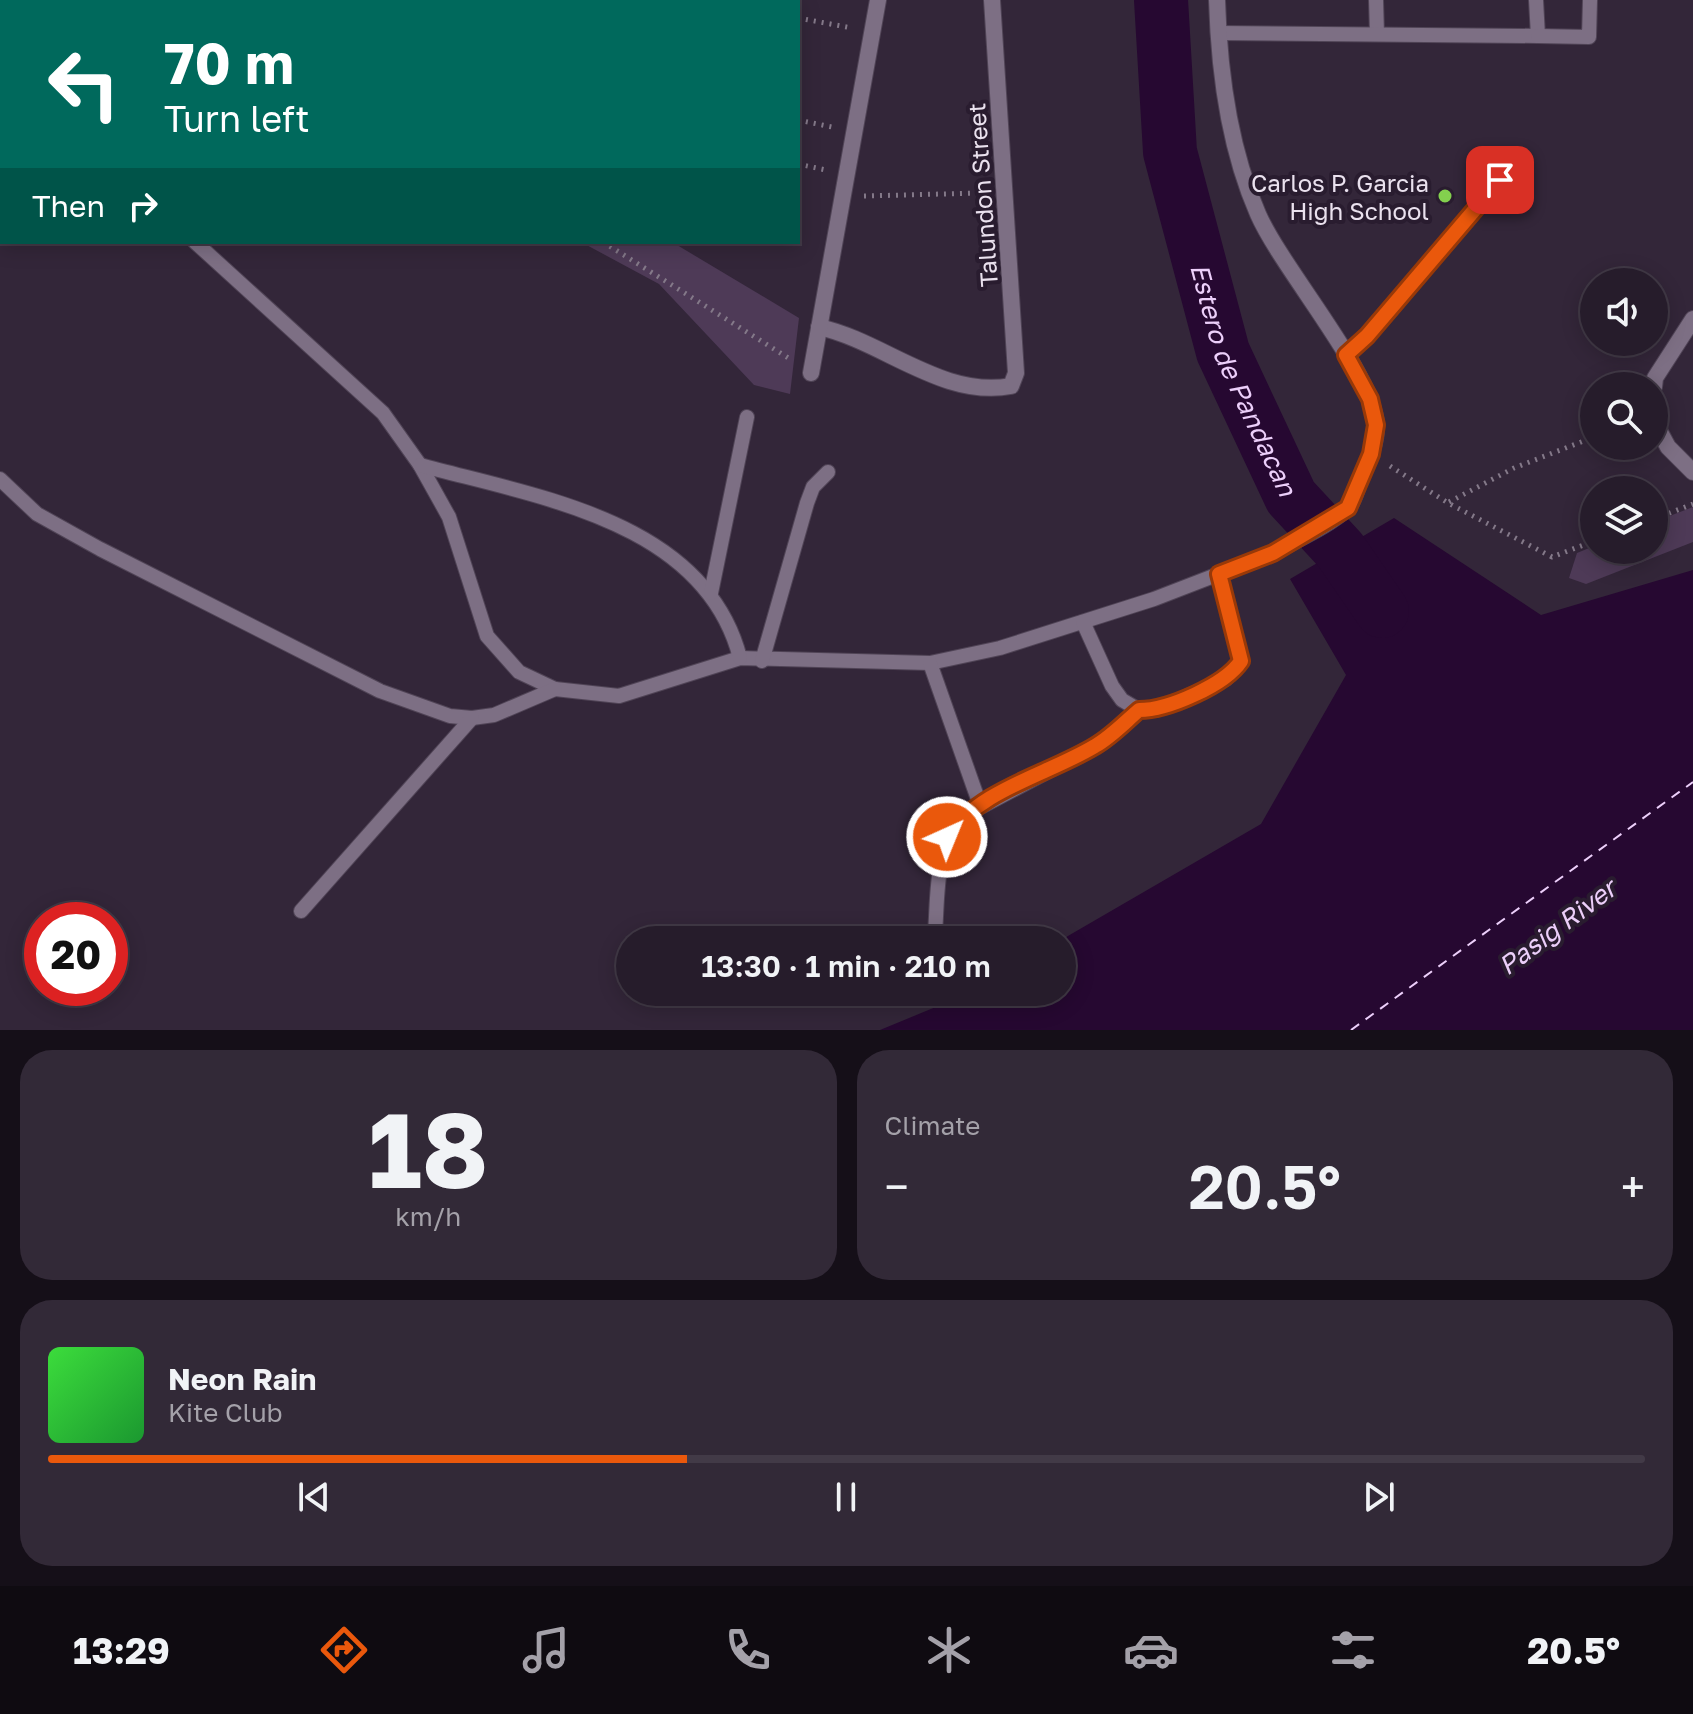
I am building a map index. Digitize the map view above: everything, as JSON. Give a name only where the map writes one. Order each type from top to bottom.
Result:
[{"type":"street","points":[[811,373],[878,0]]},
{"type":"street","name":"Talundon Street","points":[[819,327],[872,344],[921,369],[968,386],[996,389],[1011,386],[1016,373],[1007,193],[992,0]]},
{"type":"street","points":[[1217,0],[1218,33],[1233,136],[1258,213],[1297,283],[1346,355],[1370,399],[1376,425],[1371,454],[1348,508],[1273,553]]},
{"type":"street","points":[[1659,372],[1693,319]]},
{"type":"street","points":[[1668,447],[1693,472]]},
{"type":"lane","points":[[1376,0],[1377,34]]},
{"type":"lane","points":[[1536,0],[1538,36]]},
{"type":"lane","points":[[1218,33],[1589,37],[1590,0]]},
{"type":"lane","points":[[1346,355],[1367,336],[1500,180]]},
{"type":"lane","points":[[197,244],[383,413],[420,465],[449,517],[487,636],[519,672],[555,689],[619,696],[740,658],[762,661],[930,663],[1000,648],[1083,622],[1273,553]]},
{"type":"lane","points":[[711,593],[747,417]]},
{"type":"lane","points":[[420,465],[584,509],[659,548],[711,593],[732,627],[740,658]]},
{"type":"lane","points":[[762,661],[807,503],[813,487],[828,472]]},
{"type":"lane","points":[[0,479],[37,514],[380,691],[450,716],[472,718],[494,715],[555,689]]},
{"type":"lane","points":[[1083,622],[1112,686],[1122,700],[1139,710],[1156,710],[1226,679],[1241,661],[1219,574]]},
{"type":"lane","points":[[930,663],[980,805]]},
{"type":"lane","points":[[936,926],[940,857],[947,837],[960,818],[1098,745],[1139,710]]},
{"type":"lane","points":[[301,911],[472,718]]},
{"type":"path","points":[[800,18],[872,32]]},
{"type":"path","points":[[800,120],[854,132]]},
{"type":"path","points":[[843,197],[1007,193]]},
{"type":"path","points":[[606,244],[811,373]]},
{"type":"path","points":[[1448,503],[1514,468],[1580,442]]},
{"type":"path","points":[[1371,454],[1448,503],[1552,557],[1580,546]]},
{"type":"path","points":[[1668,514],[1693,504]]},
{"type":"shaded area","points":[[585,244],[675,244],[799,318],[790,394],[754,385],[659,284]]},
{"type":"shaded area","points":[[1693,507],[1693,542],[1668,552],[1668,517]]},
{"type":"shaded area","points":[[1580,552],[1580,564],[1637,564],[1586,584],[1569,578]]},
{"type":"water","name":"Pasig River","points":[[1394,518],[1541,615],[1693,570],[1693,1030],[880,1030],[938,1006],[1076,1006],[1076,931],[1261,824],[1346,675],[1290,579]]},
{"type":"waterway","name":"Estero de Pandacan","points":[[1161,0],[1170,152],[1223,352],[1291,497],[1340,550],[1382,611]]},
{"type":"ferry route","points":[[1351,1030],[1693,782]]},
{"type":"place","name":"Carlos P. Garcia High School","points":[[1445,196]]},
{"type":"route","points":[[947,837],[960,818],[1098,745],[1139,710],[1156,710],[1226,679],[1236,669],[1241,661],[1239,646],[1219,574],[1273,553],[1348,508],[1371,454],[1376,425],[1370,399],[1346,355],[1367,336],[1500,180]]}]
